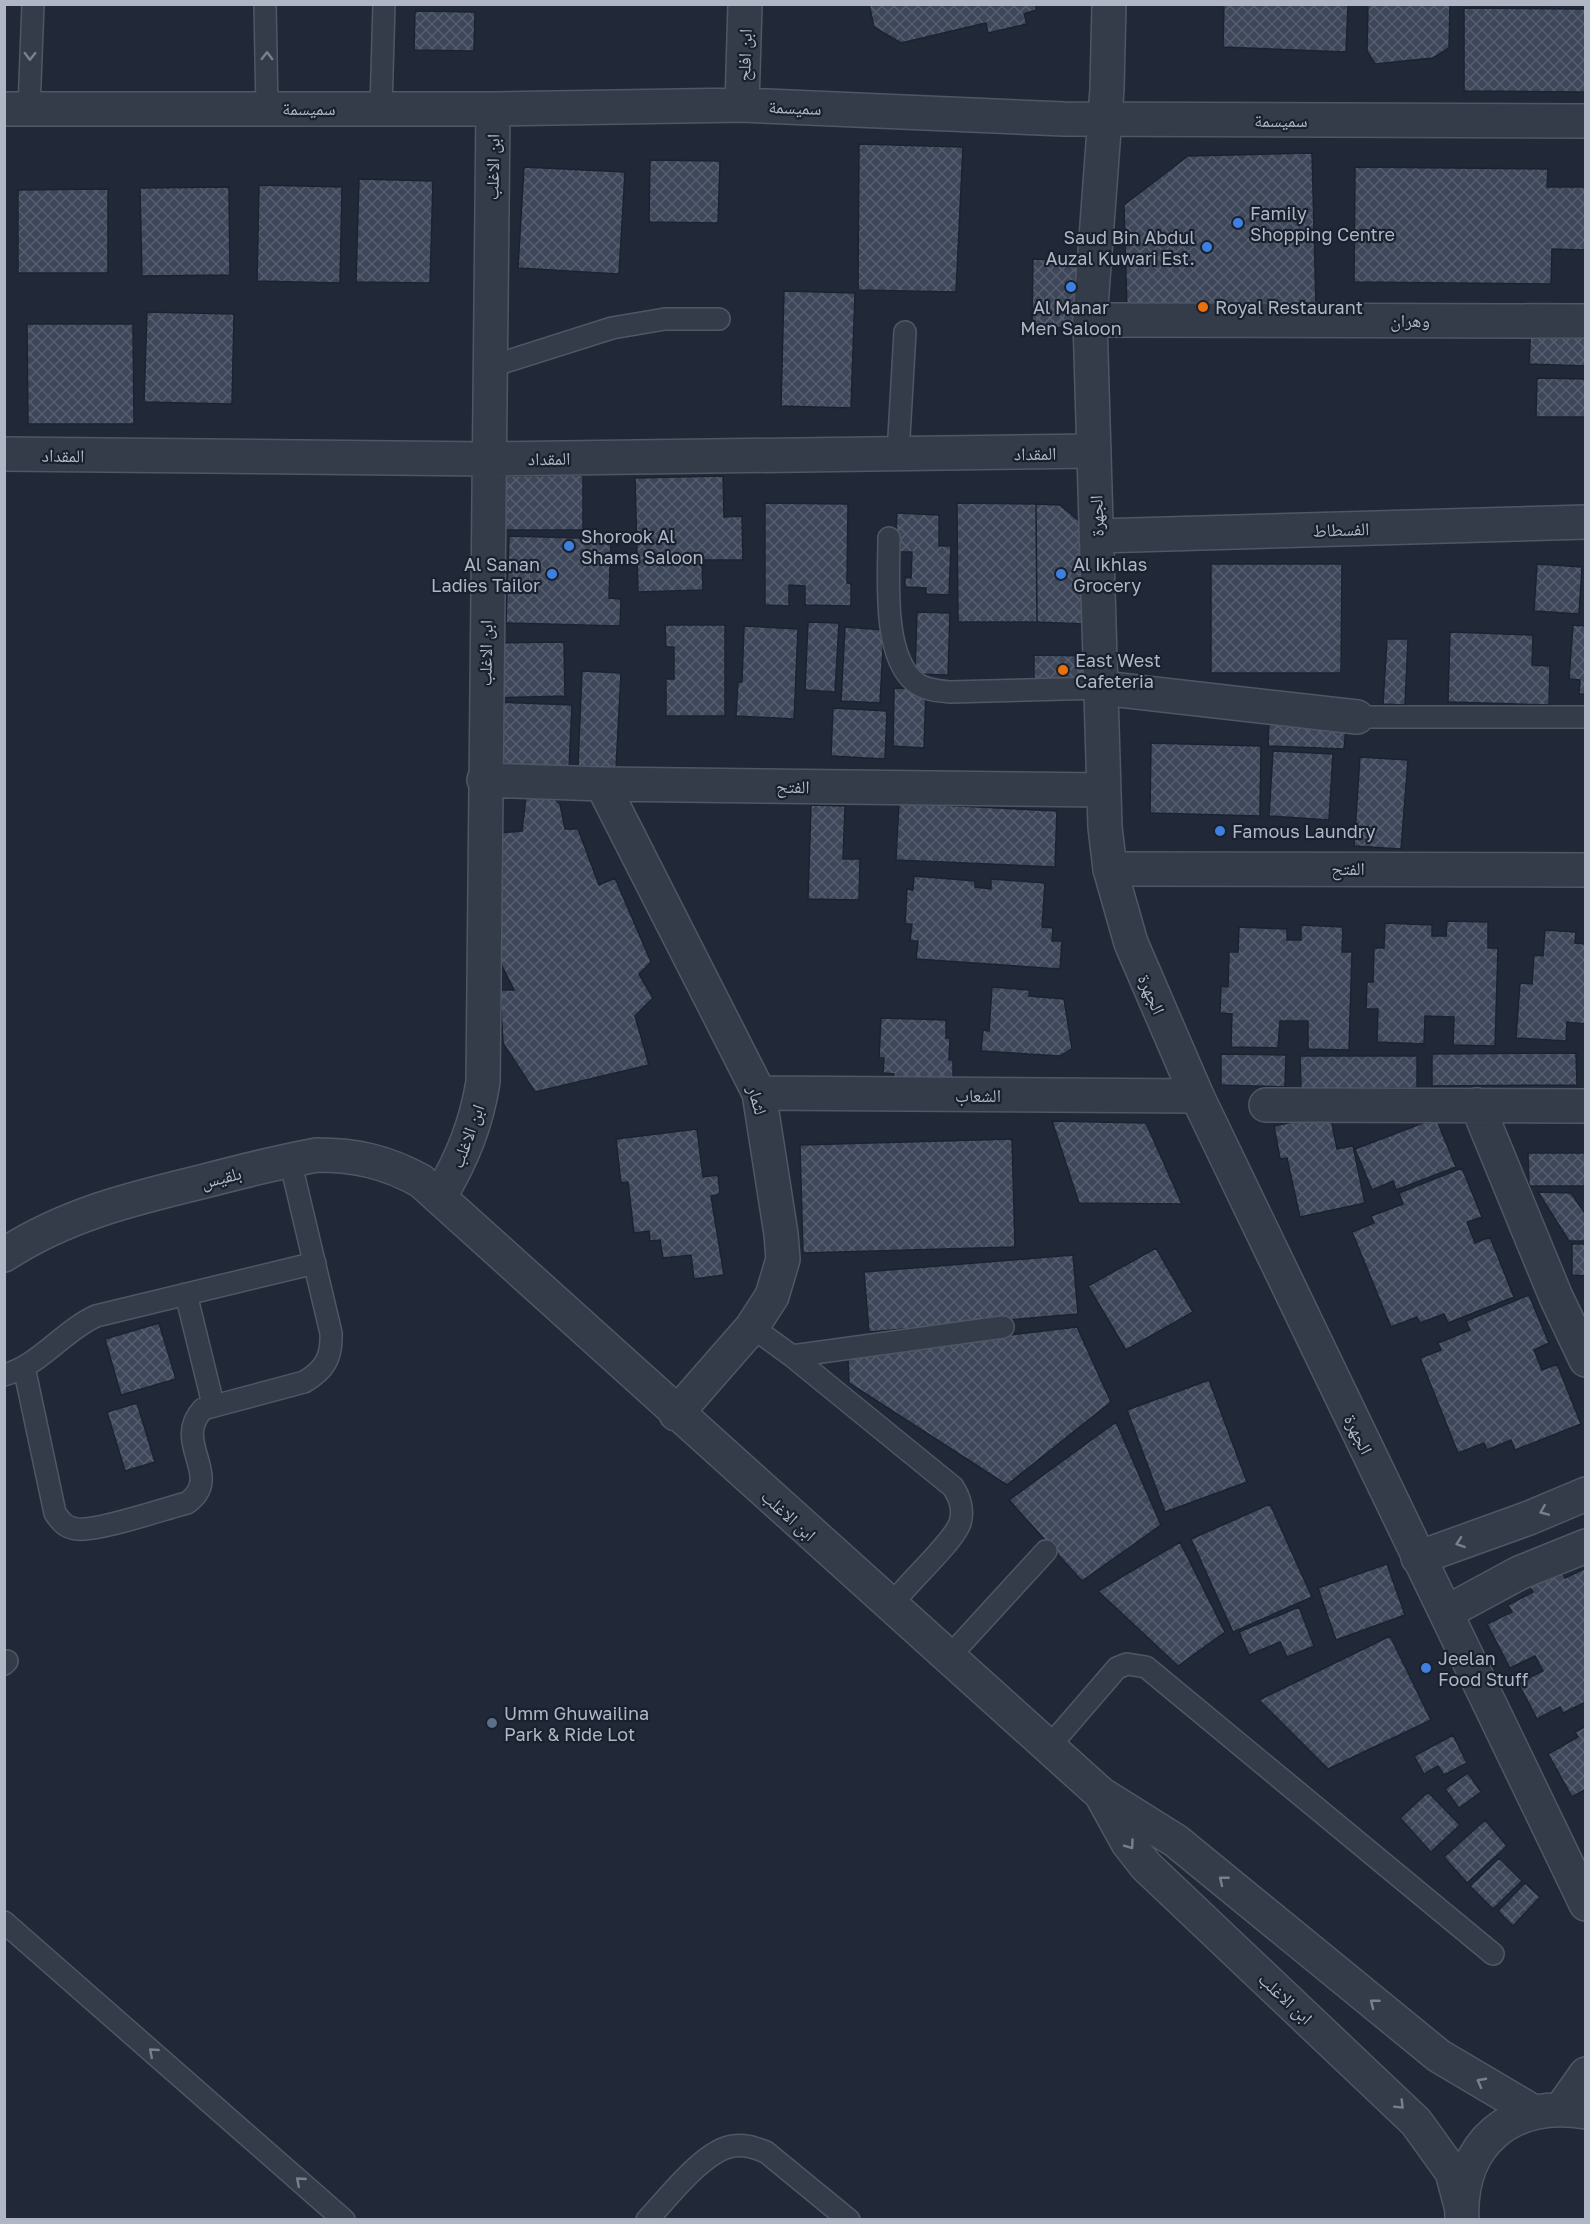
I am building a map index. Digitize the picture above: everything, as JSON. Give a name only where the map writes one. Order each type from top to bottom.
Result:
[{"type":"street","name":"ابن افلح","points":[[741,105],[746,4]]},
{"type":"street","name":"الجهرة","points":[[1109,4],[1105,119],[1090,320],[1102,688],[1102,790],[1110,868],[1142,973],[1197,1096],[1418,1558],[1447,1612],[1584,1907]]},
{"type":"street","name":"سميسمة","points":[[17,109],[741,105],[1105,119],[1586,121]]},
{"type":"street","name":"ابن الاغلب","points":[[493,108],[484,780],[483,1082],[478,1113],[469,1142],[440,1196],[471,1229],[1101,1794],[1127,1808],[1176,1841],[1439,2056],[1560,2110]]},
{"type":"street","name":"وهران","points":[[1090,320],[1586,321]]},
{"type":"street","name":"المقداد","points":[[4,454],[488,459],[1094,451]]},
{"type":"street","name":"الفسطاط","points":[[1097,536],[1586,522]]},
{"type":"street","points":[[1102,688],[1357,717]]},
{"type":"street","name":"الفتح","points":[[484,780],[602,784],[1102,790]]},
{"type":"street","name":"لثمار","points":[[602,784],[759,1093],[783,1259],[772,1296],[752,1327],[676,1414]]},
{"type":"street","name":"الفتح","points":[[1110,868],[1586,870]]},
{"type":"street","name":"الشعاب","points":[[759,1093],[1197,1096]]},
{"type":"street","points":[[1266,1105],[1586,1106]]},
{"type":"street","points":[[1477,1105],[1571,1296],[1586,1360]]},
{"type":"street","name":"بلقيس","points":[[4,1255],[32,1237],[69,1220],[116,1203],[290,1160],[335,1155],[371,1159],[397,1168],[421,1181],[440,1196]]},
{"type":"street","points":[[1418,1558],[1529,1518],[1586,1494]]},
{"type":"street","points":[[1447,1612],[1519,1573],[1586,1546]]},
{"type":"street","name":"ابن الاغلب","points":[[1101,1794],[1128,1843],[1146,1866],[1416,2122],[1452,2172],[1462,2216]]},
{"type":"street","points":[[1462,2216],[1464,2181],[1473,2157],[1489,2137],[1508,2121],[1560,2110],[1586,2074]]},
{"type":"lane","points":[[17,109],[33,4]]},
{"type":"lane","points":[[266,4],[267,108]]},
{"type":"lane","points":[[381,108],[384,4]]},
{"type":"lane","points":[[489,367],[612,328],[665,319],[719,319]]},
{"type":"lane","points":[[898,454],[905,332]]},
{"type":"lane","points":[[889,538],[890,612],[894,645],[903,666],[915,682],[932,690],[950,692],[1102,688]]},
{"type":"lane","points":[[1357,717],[1586,717]]},
{"type":"lane","points":[[290,1160],[315,1263],[331,1333],[332,1348],[327,1362],[318,1374],[304,1382],[213,1404],[202,1409],[191,1429],[202,1480],[195,1497],[187,1503],[78,1529],[69,1527],[55,1513],[14,1371],[69,1331],[96,1316],[315,1263]]},
{"type":"lane","points":[[186,1294],[213,1404]]},
{"type":"lane","points":[[752,1327],[792,1356],[953,1487],[959,1497],[962,1509],[955,1532],[904,1587],[891,1606]]},
{"type":"lane","points":[[792,1356],[1004,1327]]},
{"type":"lane","points":[[948,1658],[1046,1551]]},
{"type":"lane","points":[[1048,1748],[1117,1668],[1127,1664],[1146,1667],[1492,1954]]},
{"type":"lane","points":[[4,1922],[344,2220]]},
{"type":"lane","points":[[647,2220],[703,2162],[717,2151],[733,2146],[749,2146],[766,2152],[849,2220]]},
{"type":"building","points":[[869,4],[1036,4],[1036,10],[1024,14],[1027,24],[988,33],[986,23],[901,43],[874,27]]},
{"type":"building","points":[[1224,4],[1348,4],[1346,52],[1223,47]]},
{"type":"building","points":[[1368,4],[1450,4],[1449,48],[1433,58],[1375,64],[1367,51]]},
{"type":"building","points":[[1464,8],[1586,9],[1586,92],[1464,91]]},
{"type":"building","points":[[415,11],[475,12],[474,51],[414,50]]},
{"type":"building","points":[[859,144],[963,147],[956,292],[858,290]]},
{"type":"building","points":[[1312,153],[1316,306],[1127,310],[1124,205],[1188,156]]},
{"type":"building","points":[[650,160],[720,161],[718,223],[649,222]]},
{"type":"building","points":[[524,167],[625,172],[619,274],[518,268]]},
{"type":"building","points":[[1355,167],[1548,169],[1547,187],[1586,187],[1586,250],[1552,249],[1551,284],[1354,282]]},
{"type":"building","points":[[359,179],[433,181],[430,283],[356,282]]},
{"type":"building","points":[[259,185],[342,187],[340,283],[257,281]]},
{"type":"building","points":[[229,187],[230,275],[142,276],[140,188]]},
{"type":"building","points":[[108,189],[108,273],[18,273],[18,190]]},
{"type":"building","points":[[1033,259],[1090,261],[1090,328],[1032,327]]},
{"type":"building","points":[[784,291],[855,293],[851,408],[781,406]]},
{"type":"building","points":[[147,312],[234,314],[232,404],[144,402]]},
{"type":"building","points":[[27,324],[133,324],[134,424],[28,424]]},
{"type":"building","points":[[1531,324],[1586,327],[1586,366],[1529,364]]},
{"type":"building","points":[[1537,378],[1586,379],[1586,417],[1536,417]]},
{"type":"building","points":[[583,475],[583,530],[500,530],[500,476]]},
{"type":"building","points":[[723,476],[724,517],[742,516],[743,560],[702,560],[703,590],[638,592],[635,478]]},
{"type":"building","points":[[765,503],[848,504],[847,583],[851,584],[851,606],[805,605],[805,586],[789,585],[789,606],[765,605]]},
{"type":"building","points":[[957,503],[1036,504],[1037,622],[958,622]]},
{"type":"building","name":"Al Ikhlas Grocery","points":[[1036,504],[1060,505],[1085,526],[1085,624],[1037,622]]},
{"type":"building","points":[[897,513],[939,515],[939,546],[951,546],[949,595],[926,594],[926,588],[905,587],[905,577],[911,578],[912,552],[895,552]]},
{"type":"building","points":[[509,536],[611,539],[609,598],[621,599],[620,626],[506,623]]},
{"type":"building","points":[[1211,564],[1342,564],[1341,673],[1211,673]]},
{"type":"building","points":[[1537,564],[1582,567],[1579,614],[1534,611]]},
{"type":"building","points":[[917,612],[950,613],[948,675],[915,674]]},
{"type":"building","points":[[808,622],[839,623],[835,692],[805,690]]},
{"type":"building","points":[[665,625],[725,625],[725,716],[666,716],[666,679],[674,679],[674,647],[666,647]]},
{"type":"building","points":[[1573,625],[1586,626],[1586,694],[1579,694],[1580,680],[1569,679]]},
{"type":"building","points":[[744,626],[798,629],[794,719],[736,716],[738,682],[742,682]]},
{"type":"building","points":[[845,627],[884,630],[880,703],[841,701]]},
{"type":"building","points":[[1450,632],[1533,635],[1532,665],[1550,666],[1549,705],[1448,702]]},
{"type":"building","points":[[1387,639],[1408,639],[1405,705],[1383,704]]},
{"type":"building","points":[[564,642],[565,696],[492,698],[491,643]]},
{"type":"building","name":"East West Cafeteria","points":[[1034,655],[1093,656],[1092,684],[1034,683]]},
{"type":"building","points":[[582,671],[621,673],[616,768],[578,766]]},
{"type":"building","points":[[894,688],[926,689],[924,748],[893,746]]},
{"type":"building","points":[[496,702],[572,705],[569,769],[494,765]]},
{"type":"building","points":[[833,708],[887,711],[885,759],[831,756]]},
{"type":"building","points":[[1269,722],[1346,726],[1344,749],[1268,746]]},
{"type":"building","points":[[1151,743],[1261,746],[1260,816],[1150,813]]},
{"type":"building","points":[[1273,751],[1333,754],[1329,820],[1269,816]]},
{"type":"building","points":[[1360,757],[1408,760],[1401,849],[1354,846]]},
{"type":"building","points":[[542,787],[560,804],[565,829],[578,829],[599,885],[615,878],[651,962],[639,974],[653,998],[635,1016],[649,1065],[535,1092],[503,1043],[500,990],[514,990],[498,958],[499,833],[522,831],[526,797]]},
{"type":"building","points":[[899,803],[1057,811],[1055,867],[896,860]]},
{"type":"building","points":[[811,805],[845,806],[843,859],[860,859],[859,900],[808,899]]},
{"type":"building","points":[[914,876],[975,881],[975,887],[991,889],[991,879],[1045,883],[1042,927],[1053,928],[1052,941],[1062,941],[1060,969],[916,959],[918,941],[910,941],[912,924],[905,924],[907,889],[913,890]]},
{"type":"building","points":[[1447,921],[1488,922],[1488,948],[1498,948],[1495,1046],[1453,1045],[1454,1017],[1425,1016],[1424,1044],[1377,1042],[1378,1009],[1366,1009],[1367,982],[1373,982],[1374,948],[1384,948],[1385,923],[1432,925],[1432,936],[1446,936]]},
{"type":"building","points":[[1301,925],[1343,927],[1342,952],[1352,952],[1349,1050],[1308,1049],[1308,1021],[1280,1021],[1278,1048],[1231,1047],[1232,1014],[1220,1013],[1221,986],[1228,987],[1229,952],[1238,952],[1239,927],[1287,929],[1287,940],[1301,940]]},
{"type":"building","points":[[1545,930],[1576,932],[1575,943],[1586,944],[1586,1024],[1567,1022],[1566,1041],[1516,1038],[1520,983],[1532,984],[1534,955],[1543,956]]},
{"type":"building","points":[[992,987],[1029,990],[1029,996],[1064,999],[1072,1049],[1060,1056],[981,1051],[983,1030],[989,1031]]},
{"type":"building","points":[[881,1018],[946,1020],[946,1038],[950,1038],[949,1060],[953,1060],[953,1089],[893,1087],[894,1074],[883,1073],[884,1058],[879,1058]]},
{"type":"building","points":[[1576,1053],[1577,1085],[1432,1086],[1432,1054]]},
{"type":"building","points":[[1221,1054],[1286,1055],[1285,1087],[1221,1085]]},
{"type":"building","points":[[1300,1056],[1417,1056],[1417,1088],[1301,1089]]},
{"type":"building","points":[[1330,1114],[1337,1149],[1353,1146],[1365,1203],[1300,1217],[1287,1158],[1280,1159],[1274,1126]]},
{"type":"building","points":[[1436,1118],[1456,1167],[1396,1190],[1393,1181],[1372,1190],[1355,1149]]},
{"type":"building","points":[[1052,1121],[1146,1123],[1182,1204],[1079,1203]]},
{"type":"building","points":[[697,1129],[703,1177],[718,1175],[720,1194],[711,1196],[724,1275],[694,1279],[691,1255],[663,1258],[660,1240],[650,1241],[649,1231],[634,1233],[628,1182],[621,1183],[616,1139]]},
{"type":"building","points":[[1012,1139],[1015,1247],[803,1253],[800,1145]]},
{"type":"building","points":[[1528,1153],[1586,1153],[1586,1186],[1529,1186]]},
{"type":"building","points":[[1462,1168],[1482,1217],[1467,1222],[1475,1243],[1490,1237],[1514,1297],[1448,1323],[1444,1314],[1420,1323],[1417,1317],[1391,1327],[1352,1232],[1374,1223],[1371,1216],[1403,1204],[1399,1193]]},
{"type":"building","points":[[1538,1192],[1571,1193],[1586,1215],[1586,1241],[1569,1241]]},
{"type":"building","points":[[1572,1244],[1586,1244],[1586,1276],[1572,1275]]},
{"type":"building","points":[[1156,1248],[1193,1312],[1126,1350],[1088,1286]]},
{"type":"building","points":[[1073,1255],[1078,1314],[869,1332],[864,1272]]},
{"type":"building","points":[[1529,1295],[1549,1343],[1534,1350],[1542,1370],[1557,1364],[1581,1424],[1515,1450],[1511,1440],[1487,1450],[1484,1443],[1458,1453],[1420,1358],[1441,1350],[1438,1343],[1470,1330],[1466,1321]]},
{"type":"building","points":[[159,1323],[176,1379],[121,1395],[105,1339]]},
{"type":"building","points":[[1077,1327],[1111,1402],[1007,1485],[849,1383],[848,1354]]},
{"type":"building","points":[[1209,1380],[1247,1482],[1165,1512],[1127,1410]]},
{"type":"building","points":[[137,1403],[155,1462],[125,1471],[107,1412]]},
{"type":"building","points":[[1116,1422],[1161,1525],[1082,1581],[1009,1500]]},
{"type":"building","points":[[1270,1504],[1312,1597],[1233,1632],[1191,1539]]},
{"type":"building","points":[[1180,1542],[1225,1632],[1178,1666],[1098,1591]]},
{"type":"building","points":[[1387,1564],[1405,1615],[1336,1640],[1318,1588]]},
{"type":"building","points":[[1586,1568],[1586,1702],[1563,1713],[1560,1707],[1537,1719],[1518,1683],[1543,1671],[1535,1656],[1510,1668],[1487,1624],[1512,1612],[1508,1605],[1533,1592],[1529,1586],[1561,1570],[1565,1578]]},
{"type":"building","points":[[1299,1607],[1314,1646],[1287,1657],[1280,1642],[1249,1655],[1239,1632]]},
{"type":"building","points":[[1390,1636],[1431,1720],[1328,1769],[1259,1700]]},
{"type":"building","points":[[1586,1726],[1586,1789],[1572,1797],[1548,1754],[1578,1737],[1575,1732]]},
{"type":"building","points":[[1453,1735],[1467,1763],[1444,1775],[1438,1766],[1424,1774],[1414,1756]]},
{"type":"building","points":[[1468,1773],[1481,1792],[1459,1808],[1445,1789]]},
{"type":"building","points":[[1428,1792],[1460,1825],[1431,1852],[1400,1818]]},
{"type":"building","points":[[1485,1820],[1507,1846],[1467,1883],[1444,1857]]},
{"type":"building","points":[[1499,1858],[1522,1881],[1493,1909],[1470,1886]]},
{"type":"building","points":[[1525,1883],[1540,1897],[1513,1926],[1498,1911]]},
{"type":"place","name":"Family Shopping Centre","points":[[1238,223]]},
{"type":"place","name":"Saud Bin Abdul Auzal Kuwari Est.","points":[[1207,247]]},
{"type":"place","name":"Al Manar Men Saloon","points":[[1071,287]]},
{"type":"place","name":"Royal Restaurant","points":[[1203,307]]},
{"type":"place","name":"Shorook Al Shams Saloon","points":[[569,546]]},
{"type":"place","name":"Al Sanan Ladies Tailor","points":[[552,574]]},
{"type":"place","name":"Al Ikhlas Grocery","points":[[1061,574]]},
{"type":"place","name":"East West Cafeteria","points":[[1063,670]]},
{"type":"place","name":"Famous Laundry","points":[[1220,831]]},
{"type":"place","name":"Jeelan Food Stuff","points":[[1426,1668]]},
{"type":"place","name":"Umm Ghuwailina Park & Ride Lot","points":[[492,1723]]}]
